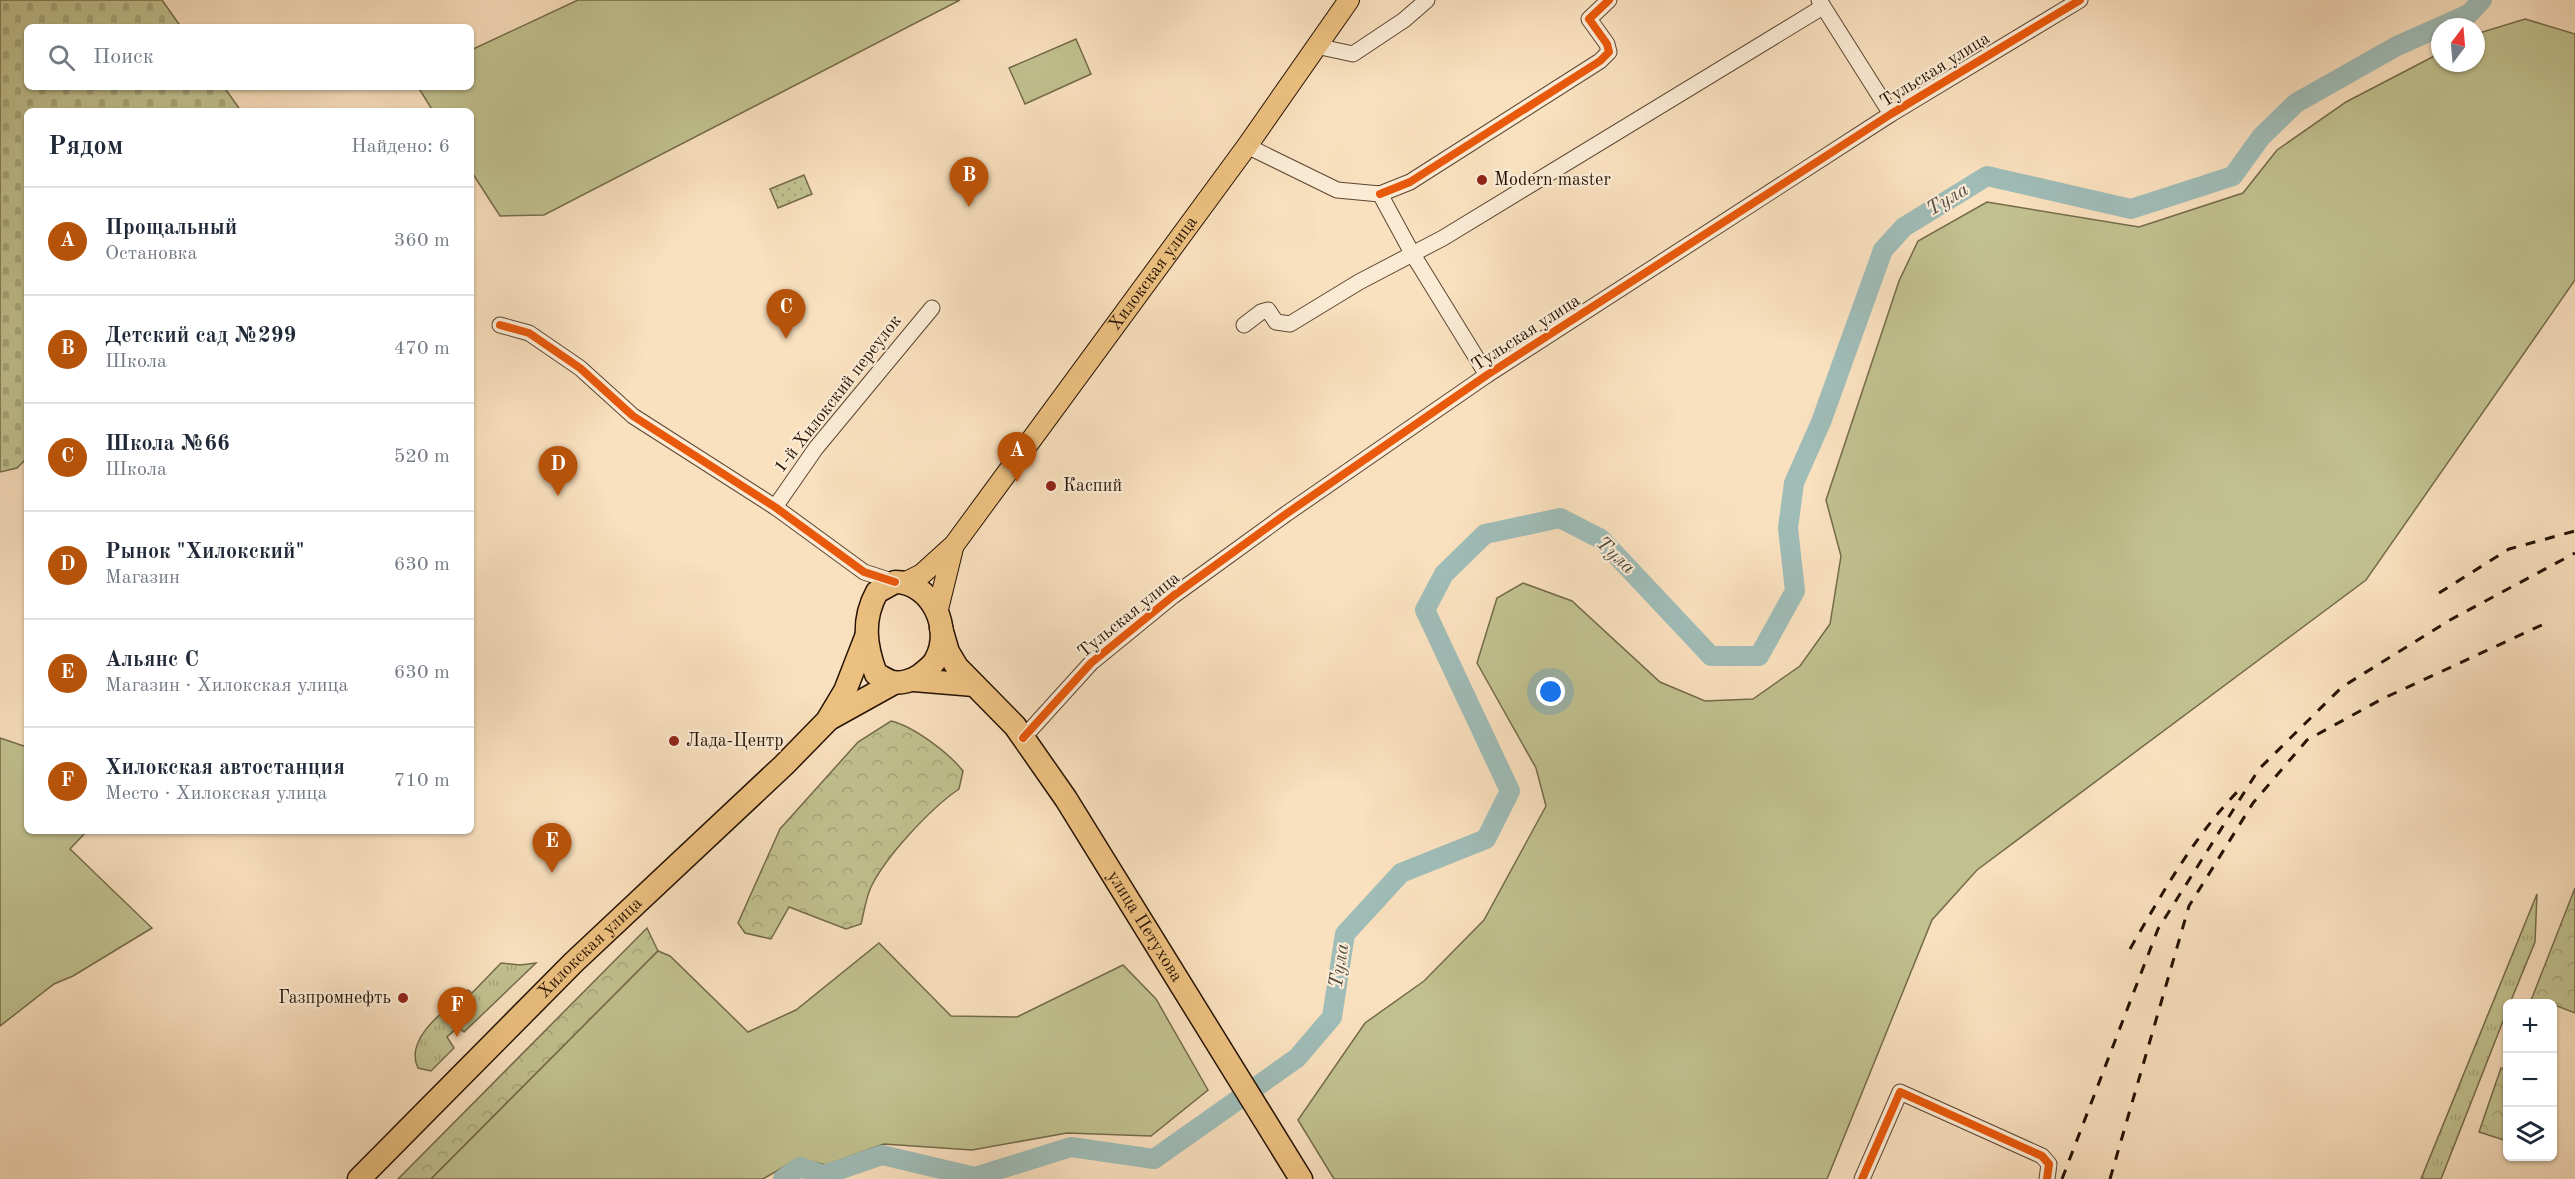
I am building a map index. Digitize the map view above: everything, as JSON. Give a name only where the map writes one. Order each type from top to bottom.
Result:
[{"type":"highway","points":[[901,582],[931,600],[939,621],[940,645],[936,660],[904,681],[827,721],[845,691],[866,637],[872,601],[877,592],[901,582]]},
{"type":"highway","name":"улица Петухова","points":[[939,621],[948,652],[974,685],[1023,738],[1066,799],[1301,1179]]},
{"type":"highway","points":[[866,637],[876,674],[904,681],[974,685]]},
{"type":"highway","name":"Хилокская улица","points":[[359,1179],[574,962],[784,765],[827,721]]},
{"type":"main road","name":"Хилокская улица","points":[[954,545],[1247,146],[1349,0]]},
{"type":"main road","points":[[901,582],[922,574],[954,545]]},
{"type":"main road","points":[[939,621],[954,545]]},
{"type":"street","points":[[1316,46],[1353,54],[1404,20],[1427,0]]},
{"type":"street","points":[[1247,146],[1337,190],[1380,194],[1410,182],[1600,61],[1609,52],[1607,44],[1589,19],[1609,0]]},
{"type":"street","name":"Тульская улица","points":[[1023,738],[1091,663],[1173,596],[1487,375],[1892,114],[2080,0]]},
{"type":"street","points":[[1244,325],[1261,312],[1268,310],[1276,322],[1290,324],[1412,253],[1443,238],[1820,4],[1892,114]]},
{"type":"street","points":[[1380,194],[1412,253],[1487,375]]},
{"type":"street","name":"1-й Хилокский переулок","points":[[775,507],[816,448],[932,308]]},
{"type":"street","points":[[500,325],[529,333],[580,368],[633,416],[775,507],[864,572],[901,582]]},
{"type":"street","points":[[864,572],[872,601]]},
{"type":"street","points":[[1862,1179],[1900,1092],[2042,1156],[2049,1164],[2047,1179]]},
{"type":"green space","points":[[0,0],[162,0],[179,24],[24,24],[24,90],[226,90],[239,108],[24,108],[24,461],[17,468],[0,472]]},
{"type":"green space","points":[[578,0],[960,0],[544,215],[500,216],[474,176],[474,108],[431,108],[420,90],[474,90],[474,49]]},
{"type":"green space","points":[[2525,19],[2575,34],[2575,280],[2366,580],[1977,870],[1932,920],[1827,1179],[1334,1179],[1298,1120],[1365,1023],[1424,981],[1484,920],[1546,806],[1536,768],[1477,663],[1497,598],[1523,583],[1572,601],[1660,682],[1705,701],[1753,699],[1800,666],[1830,624],[1841,556],[1826,500],[1899,281],[1918,241],[1987,202],[2139,227],[2243,193],[2277,150],[2346,102],[2431,58],[2431,72],[2485,72],[2485,31]]},
{"type":"green space","points":[[1076,39],[1091,74],[1025,104],[1009,68]]},
{"type":"green space","points":[[804,175],[812,194],[778,208],[770,189]]},
{"type":"green space","points":[[891,721],[920,734],[957,764],[963,771],[959,789],[923,820],[887,861],[871,887],[861,924],[846,929],[789,907],[771,939],[745,933],[738,923],[780,829],[858,742]]},
{"type":"green space","points":[[0,738],[24,746],[24,834],[84,834],[70,849],[152,928],[73,976],[54,984],[0,1026]]},
{"type":"green space","points":[[2575,888],[2575,1013],[2557,1006],[2557,999],[2532,999]]},
{"type":"green space","points":[[2537,894],[2535,942],[2512,999],[2503,999],[2503,1021],[2441,1179],[2421,1179]]},
{"type":"green space","points":[[647,928],[658,951],[431,1179],[398,1179]]},
{"type":"green space","points":[[879,943],[951,1016],[1017,1017],[1123,965],[1156,999],[1208,1090],[1151,1136],[1067,1133],[972,1150],[884,1144],[826,1165],[799,1158],[763,1179],[431,1179],[658,951],[670,956],[748,1032],[796,1010]]},
{"type":"green space","points":[[501,963],[520,965],[536,963],[464,1032],[458,1027],[447,1037],[454,1048],[431,1071],[418,1068],[415,1057],[417,1046],[430,1024],[468,990],[472,993]]},
{"type":"green space","points":[[2501,1068],[2503,1069],[2503,1140],[2479,1132]]},
{"type":"waterway","name":"Тула","points":[[783,1179],[800,1167],[824,1175],[882,1155],[975,1177],[1071,1147],[1154,1159],[1297,1058],[1332,1017],[1345,934],[1401,873],[1486,839],[1510,791],[1425,610],[1444,574],[1485,534],[1560,518],[1601,539],[1711,656],[1759,656],[1795,591],[1788,528],[1794,483],[1821,422],[1883,250],[1904,227],[1987,176],[2131,209],[2233,176],[2261,137],[2296,103],[2397,46],[2469,14],[2482,0]]},
{"type":"railway","points":[[2439,593],[2509,549],[2575,531]]},
{"type":"railway","points":[[2062,1179],[2158,929],[2259,769],[2342,687],[2450,620],[2575,553]]},
{"type":"railway","points":[[2110,1179],[2189,906],[2253,803],[2307,740],[2382,699],[2544,624]]},
{"type":"railway","points":[[2130,949],[2195,844],[2209,824],[2242,787]]},
{"type":"cycle path","points":[[1380,194],[1410,182],[1600,61],[1609,52],[1607,44],[1589,19],[1609,0]]},
{"type":"cycle path","points":[[1023,738],[1091,663],[1173,596],[1286,514],[1487,375],[1891,114],[2080,0]]},
{"type":"cycle path","points":[[500,325],[529,333],[580,368],[633,416],[775,507],[864,572],[895,582]]},
{"type":"cycle path","points":[[1862,1179],[1900,1092],[2042,1156],[2049,1164],[2047,1179]]},
{"type":"place","name":"Modern master","points":[[1482,180]]},
{"type":"place","name":"Детский сад №299","points":[[969,207]]},
{"type":"place","name":"Школа №66","points":[[786,339]]},
{"type":"place","name":"Прощальный","points":[[1017,482]]},
{"type":"place","name":"Каспий","points":[[1051,486]]},
{"type":"place","name":"Рынок \"Хилокский\"","points":[[558,496]]},
{"type":"place","name":"Лада-Центр","points":[[674,741]]},
{"type":"place","name":"Альянс С","points":[[552,873]]},
{"type":"place","name":"Газпромнефть","points":[[403,998]]},
{"type":"place","name":"Хилокская автостанция","points":[[457,1037]]}]
